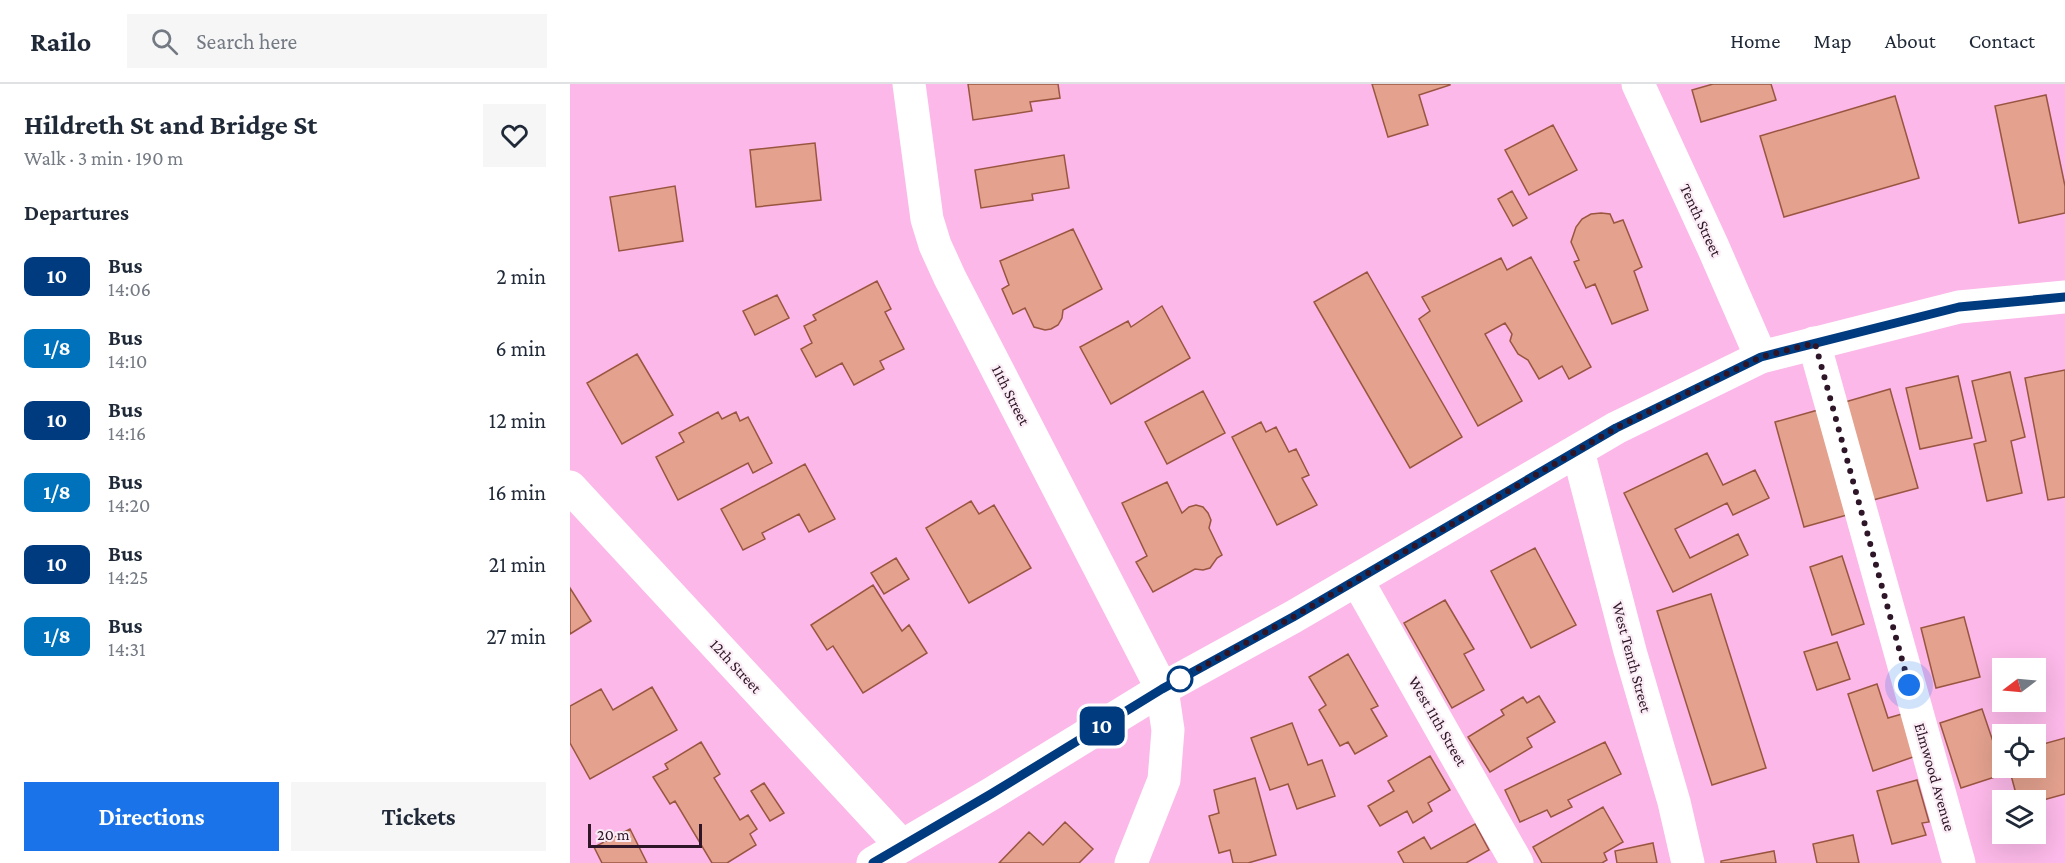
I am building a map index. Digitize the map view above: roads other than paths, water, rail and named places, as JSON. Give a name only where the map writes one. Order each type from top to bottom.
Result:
[{"type":"street","name":"11th Street","points":[[909,84],[927,219],[935,245],[1162,689],[1168,730],[1164,780],[1131,863]]},
{"type":"street","name":"Tenth Street","points":[[1638,84],[1761,357]]},
{"type":"street","points":[[873,863],[1162,689],[1293,617],[1616,428],[1761,357],[1959,307],[2065,297]]},
{"type":"street","name":"Elmwood Avenue","points":[[1815,343],[1959,863]]},
{"type":"street","name":"West Tenth Street","points":[[1578,451],[1630,651],[1674,802],[1688,863]]},
{"type":"street","name":"12th Street","points":[[570,487],[902,846]]},
{"type":"street","name":"West 11th Street","points":[[1357,580],[1515,862]]}]
